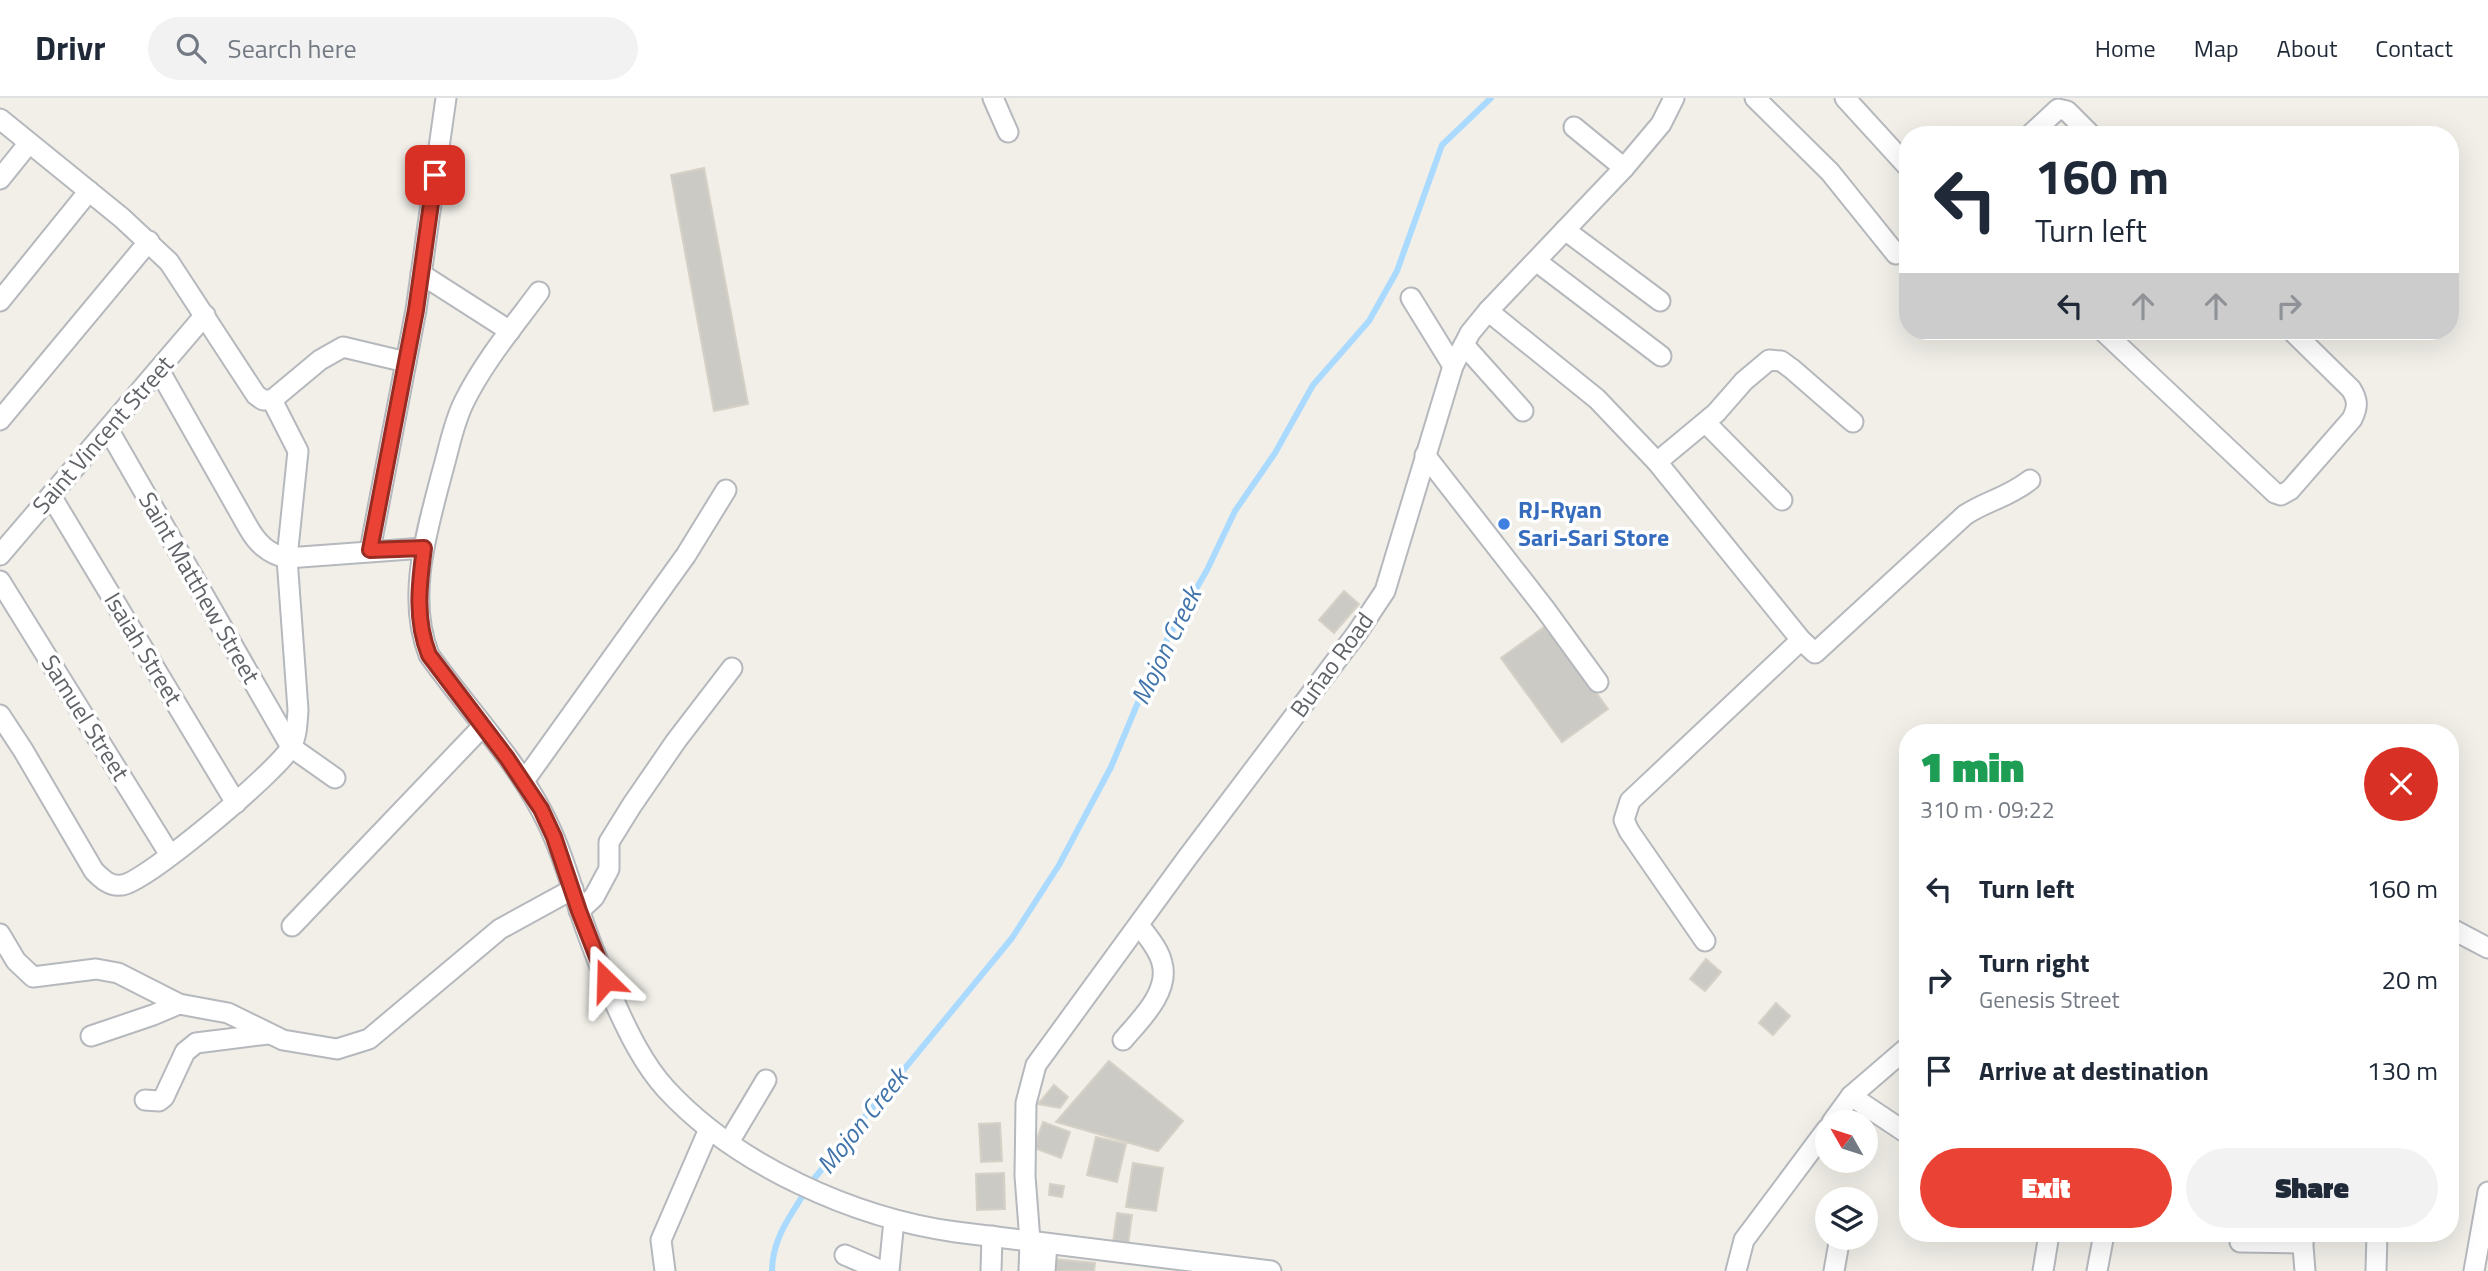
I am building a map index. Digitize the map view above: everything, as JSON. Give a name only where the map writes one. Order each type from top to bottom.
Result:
[{"type":"street","points":[[370,550],[421,274],[446,98]]},
{"type":"street","points":[[993,98],[1008,132]]},
{"type":"street","name":"Buñao Road","points":[[1038,1242],[1025,1176],[1026,1103],[1036,1065],[1357,634],[1385,591],[1453,366],[1470,333],[1624,168],[1661,124],[1674,98]]},
{"type":"street","points":[[1755,98],[1830,172],[1896,254]]},
{"type":"street","points":[[1845,98],[1899,157]]},
{"type":"street","points":[[2040,126],[2058,109],[2067,111],[2082,126]]},
{"type":"street","points":[[0,119],[149,241],[169,262],[256,395],[263,400],[272,400],[320,360],[343,347],[406,362]]},
{"type":"street","points":[[1574,127],[1624,168]]},
{"type":"street","points":[[0,179],[29,143]]},
{"type":"street","points":[[0,301],[89,191]]},
{"type":"street","points":[[1565,230],[1660,301]]},
{"type":"street","points":[[0,421],[149,241]]},
{"type":"street","points":[[1536,261],[1661,356]]},
{"type":"street","points":[[421,274],[510,331]]},
{"type":"street","points":[[539,292],[510,331],[464,403],[454,431],[424,548],[419,618],[429,655],[524,781],[554,837],[615,1003],[643,1058],[666,1088],[709,1129],[807,1188],[845,1204],[925,1228],[1038,1242],[1112,1262],[1271,1271]]},
{"type":"street","points":[[1411,298],[1453,366]]},
{"type":"street","points":[[1488,311],[1597,399],[1657,462],[1801,640],[1815,653],[1965,515],[1980,505],[2004,498],[2030,480]]},
{"type":"street","name":"Saint Vincent Street","points":[[0,555],[205,315]]},
{"type":"street","points":[[2112,340],[2274,493],[2281,495],[2290,491],[2352,419],[2357,408],[2351,388],[2301,340]]},
{"type":"street","points":[[1464,345],[1523,411]]},
{"type":"street","points":[[1657,462],[1706,423],[1744,381],[1769,360],[1781,361],[1792,369],[1853,422]]},
{"type":"street","points":[[159,370],[255,539],[271,552],[287,558],[424,548]]},
{"type":"street","points":[[0,715],[94,872],[115,886],[125,885],[170,855],[266,777],[291,747],[296,731],[298,690],[287,558],[298,451],[272,400]]},
{"type":"street","points":[[1706,423],[1782,500]]},
{"type":"street","name":"Saint Matthew Street","points":[[108,429],[291,747]]},
{"type":"street","points":[[1424,455],[1545,609],[1598,682]]},
{"type":"street","points":[[524,781],[686,555],[726,490]]},
{"type":"street","name":"Isaiah Street","points":[[51,496],[236,803]]},
{"type":"street","name":"Samuel Street","points":[[0,581],[170,855]]},
{"type":"street","points":[[1705,941],[1629,831],[1624,820],[1627,810],[1630,801],[1801,640]]},
{"type":"street","points":[[579,911],[594,897],[609,869],[609,842],[632,805],[676,741],[732,668]]},
{"type":"street","points":[[292,926],[483,726]]},
{"type":"street","points":[[291,747],[335,778]]},
{"type":"street","points":[[0,934],[16,961],[33,977],[96,968],[118,973],[179,1004],[228,1013],[284,1040],[337,1049],[369,1039],[500,929],[573,890]]},
{"type":"street","points":[[1123,1040],[1157,996],[1163,978],[1163,964],[1139,925]]},
{"type":"street","points":[[2459,933],[2488,948]]},
{"type":"street","points":[[91,1036],[179,1004]]},
{"type":"street","points":[[145,1100],[159,1101],[164,1097],[185,1052],[196,1043],[268,1034]]},
{"type":"street","points":[[1841,1110],[1851,1096],[1899,1055]]},
{"type":"street","points":[[729,1142],[766,1080]]},
{"type":"street","points":[[1851,1096],[1899,1128]]},
{"type":"street","points":[[665,1271],[661,1240],[709,1129]]},
{"type":"street","points":[[1736,1271],[1744,1240],[1815,1145]]},
{"type":"street","points":[[2474,1271],[2488,1192]]},
{"type":"street","points":[[889,1271],[894,1220]]},
{"type":"street","points":[[990,1271],[992,1236]]},
{"type":"street","points":[[1029,1271],[1038,1242]]},
{"type":"street","points":[[1038,1242],[1045,1271]]},
{"type":"street","points":[[2043,1271],[2048,1242]]},
{"type":"street","points":[[2096,1271],[2102,1242]]},
{"type":"street","points":[[2303,1242],[2305,1271]]},
{"type":"street","points":[[2376,1271],[2377,1242]]},
{"type":"street","points":[[1834,1271],[1838,1250]]},
{"type":"street","points":[[845,1255],[881,1271]]},
{"type":"building","points":[[704,168],[748,404],[714,411],[671,175]]},
{"type":"building","points":[[1344,591],[1359,604],[1334,633],[1319,620]]},
{"type":"building","points":[[1547,625],[1608,709],[1562,742],[1501,658]]},
{"type":"building","points":[[1706,959],[1721,972],[1705,991],[1690,979]]},
{"type":"building","points":[[1776,1003],[1790,1016],[1773,1035],[1759,1023]]},
{"type":"building","points":[[1109,1061],[1183,1121],[1158,1151],[1056,1122]]},
{"type":"building","points":[[1054,1085],[1068,1097],[1060,1108],[1038,1104]]},
{"type":"building","points":[[1043,1122],[1070,1132],[1061,1158],[1034,1148]]},
{"type":"building","points":[[1000,1123],[1002,1161],[981,1162],[979,1124]]},
{"type":"building","points":[[1096,1137],[1126,1144],[1117,1182],[1087,1175]]},
{"type":"building","points":[[1133,1163],[1163,1168],[1156,1211],[1126,1207]]},
{"type":"building","points":[[1004,1173],[1005,1209],[977,1210],[976,1174]]},
{"type":"building","points":[[1050,1184],[1064,1186],[1062,1197],[1049,1195]]},
{"type":"building","points":[[1117,1213],[1132,1215],[1128,1245],[1113,1243]]},
{"type":"building","points":[[1054,1259],[1095,1263],[1094,1271],[1052,1271]]},
{"type":"waterway","name":"Mojon Creek","points":[[813,1180],[1012,938],[1059,865],[1111,767],[1157,657],[1207,570],[1235,511],[1275,453],[1313,385],[1369,321],[1397,271],[1442,145],[1491,98]]},
{"type":"waterway","name":"Mojon Creek","points":[[772,1271],[778,1240],[804,1194]]},
{"type":"place","name":"RJ-Ryan Sari-Sari Store","points":[[1504,524]]},
{"type":"route","points":[[435,175],[416,310],[370,550],[424,548],[419,618],[429,655],[524,781],[541,809],[554,837],[606,980]]}]
